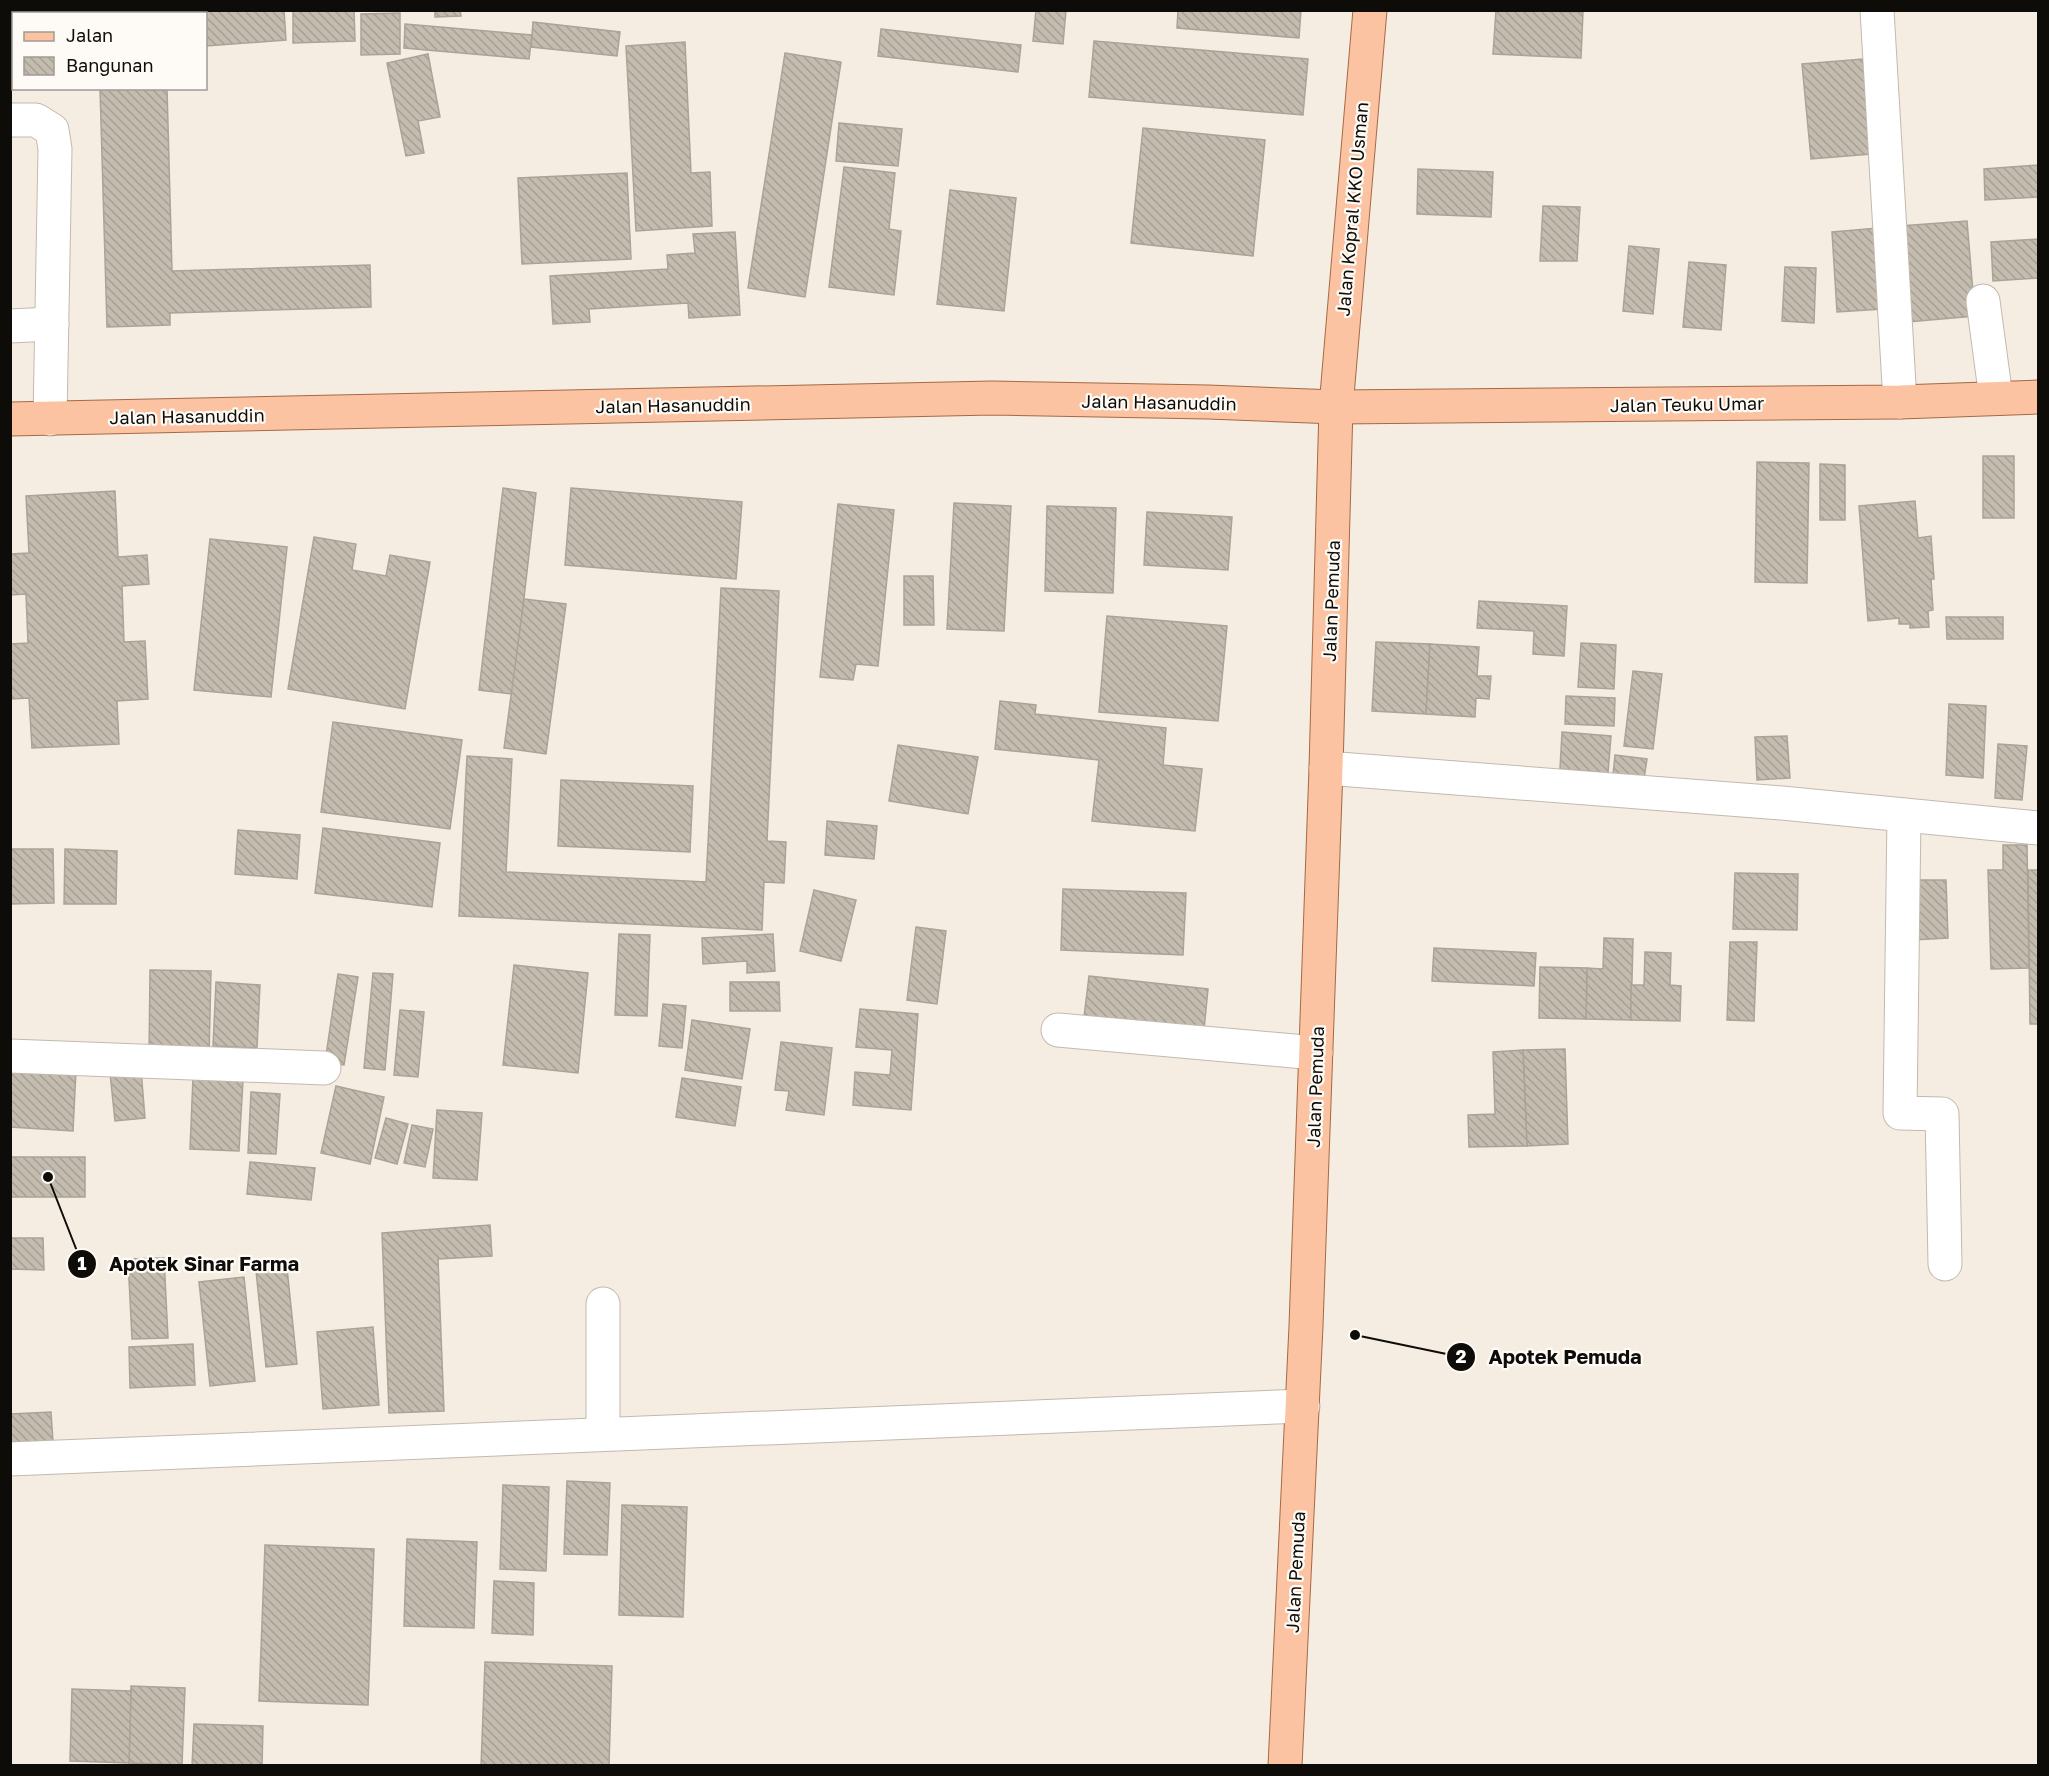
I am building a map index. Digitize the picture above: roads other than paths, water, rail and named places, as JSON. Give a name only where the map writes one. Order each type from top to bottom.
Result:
[{"type":"main road","name":"Jalan Kopral KKO Usman","points":[[1336,407],[1370,10]]},
{"type":"main road","name":"Jalan Teuku Umar","points":[[1336,407],[1900,402],[2038,397]]},
{"type":"main road","name":"Jalan Hasanuddin","points":[[10,419],[992,398],[1336,407]]},
{"type":"main road","name":"Jalan Pemuda","points":[[1285,1766],[1303,1406],[1326,768],[1336,407]]},
{"type":"street","points":[[1877,10],[1900,402]]},
{"type":"street","points":[[10,120],[36,120],[51,130],[53,139],[50,419]]},
{"type":"street","points":[[1983,301],[1996,398]]},
{"type":"street","points":[[10,326],[52,324]]},
{"type":"street","points":[[1326,768],[1782,803],[2038,828]]},
{"type":"street","points":[[1904,815],[1900,1113],[1942,1114],[1945,1264]]},
{"type":"street","points":[[1058,1030],[1316,1053]]},
{"type":"street","points":[[10,1056],[324,1068]]},
{"type":"street","points":[[603,1304],[603,1434]]},
{"type":"street","points":[[10,1459],[1303,1406]]},
{"type":"place","name":"Apotek Sinar Farma","points":[[48,1177]]},
{"type":"place","name":"Apotek Pemuda","points":[[1355,1335]]}]
